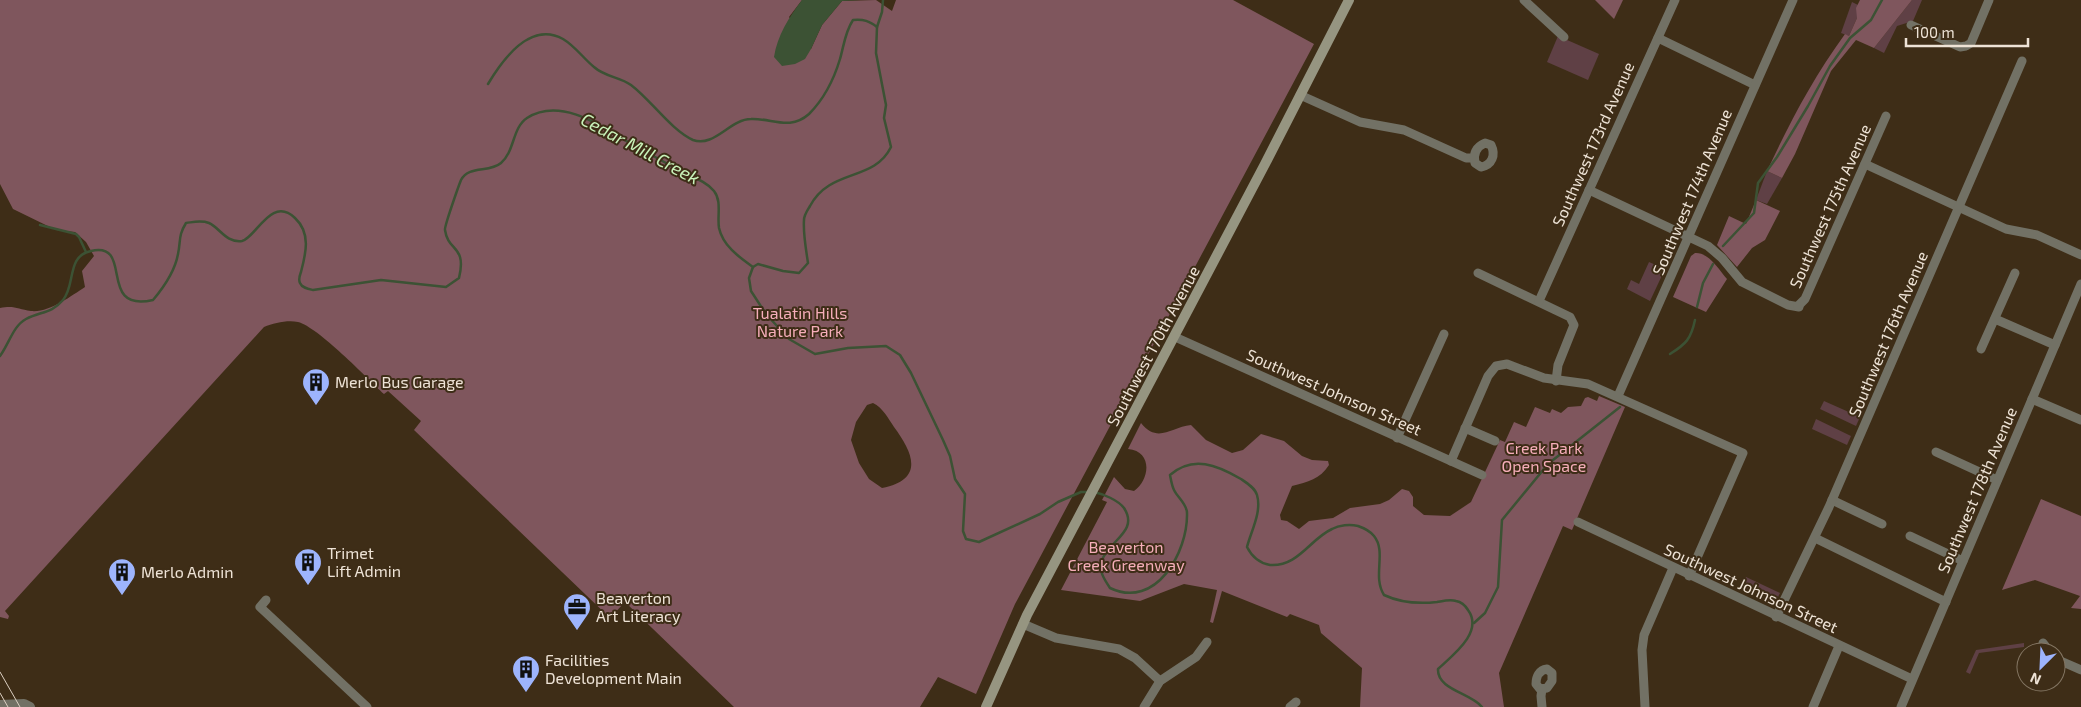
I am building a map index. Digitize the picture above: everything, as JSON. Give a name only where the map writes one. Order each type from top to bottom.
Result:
[{"type":"main road","name":"Southwest 170th Avenue","points":[[986,707],[1023,624],[1349,0]]},
{"type":"street","points":[[1524,0],[1564,37]]},
{"type":"street","name":"Southwest 173rd Avenue","points":[[1539,301],[1675,0]]},
{"type":"street","name":"Southwest 174th Avenue","points":[[1618,396],[1793,0]]},
{"type":"street","points":[[1912,25],[1957,46],[1966,46],[1971,43],[1989,0]]},
{"type":"street","points":[[1658,38],[1755,85]]},
{"type":"street","name":"Southwest 176th Avenue","points":[[1776,617],[1832,500],[2022,61]]},
{"type":"street","points":[[1300,95],[1360,122],[1404,130],[1466,158],[1474,158]]},
{"type":"street","name":"Southwest 175th Avenue","points":[[1690,236],[1708,246],[1722,258],[1742,282],[1792,307],[1798,306],[1805,299],[1886,116]]},
{"type":"street","points":[[1865,164],[2006,229],[2037,235],[2081,255]]},
{"type":"street","points":[[1589,190],[1690,236]]},
{"type":"street","points":[[1478,273],[1566,314],[1573,322],[1573,329],[1558,365],[1556,381]]},
{"type":"street","points":[[1981,349],[2015,273]]},
{"type":"street","name":"Southwest 178th Avenue","points":[[1900,707],[2081,284]]},
{"type":"street","points":[[1995,319],[2055,345]]},
{"type":"street","points":[[1398,438],[1444,334]]},
{"type":"street","name":"Southwest Johnson Street","points":[[1174,336],[1482,475]]},
{"type":"street","points":[[1451,461],[1488,376],[1496,366],[1507,364],[1556,381],[1588,384],[1743,453],[1689,576]]},
{"type":"street","points":[[2032,399],[2081,420]]},
{"type":"street","points":[[1465,428],[1495,441]]},
{"type":"street","points":[[1936,452],[1997,480]]},
{"type":"street","points":[[1832,500],[1882,524]]},
{"type":"street","name":"Southwest Johnson Street","points":[[1578,522],[1776,617],[1912,679]]},
{"type":"street","points":[[1910,536],[1963,561]]},
{"type":"street","points":[[1815,538],[1946,602]]},
{"type":"street","points":[[1645,707],[1642,650],[1644,635],[1673,568]]},
{"type":"street","points":[[266,600],[260,607],[367,707]]},
{"type":"street","points":[[1023,624],[1056,638],[1119,649],[1135,658],[1160,681]]},
{"type":"street","points":[[1144,707],[1160,681],[1196,657],[1207,642]]},
{"type":"street","points":[[1814,707],[1839,646]]},
{"type":"street","points":[[2066,663],[2081,670]]},
{"type":"street","points":[[1542,689],[1542,707]]},
{"type":"street","points":[[0,705],[24,704],[30,707]]},
{"type":"shaded area","points":[[802,0],[860,0],[842,1],[822,25],[805,59],[795,64],[782,66],[774,57],[778,42],[788,20]]},
{"type":"shaded area","points":[[1912,0],[1922,0],[1913,21],[1897,26],[1884,53],[1874,48]]},
{"type":"shaded area","points":[[1852,2],[1858,5],[1857,18],[1849,36],[1841,33]]},
{"type":"shaded area","points":[[1558,36],[1599,54],[1588,80],[1547,62]]},
{"type":"shaded area","points":[[1767,171],[1782,178],[1767,204],[1756,200]]},
{"type":"shaded area","points":[[1649,262],[1665,269],[1650,301],[1627,289],[1631,280],[1639,284]]},
{"type":"shaded area","points":[[1824,401],[1860,417],[1856,426],[1820,409]]},
{"type":"shaded area","points":[[1816,419],[1851,436],[1847,445],[1812,429]]},
{"type":"shaded area","points":[[1746,577],[1780,593],[1778,597],[1771,600],[1742,586]]},
{"type":"shaded area","points":[[2016,644],[2016,648],[1979,653],[1970,674],[1966,672],[1976,650]]},
{"type":"green space","name":"Tualatin Hills Nature Park","points":[[0,0],[802,0],[789,17],[811,49],[822,25],[842,1],[876,0],[892,11],[896,0],[1233,0],[1314,44],[1015,604],[976,694],[938,677],[920,707],[734,707],[625,602],[610,618],[414,430],[421,421],[388,391],[384,394],[330,343],[307,326],[294,321],[281,322],[264,327],[5,611],[9,616],[8,619],[0,617],[0,308],[13,307],[38,311],[52,307],[85,287],[82,271],[94,256],[86,242],[75,232],[56,230],[13,209],[0,184]],"holes":[[[873,403],[885,413],[901,437],[910,455],[911,464],[910,472],[905,478],[896,484],[882,488],[869,479],[859,463],[851,440],[856,422],[867,405]]]},
{"type":"green space","points":[[1595,0],[1623,0],[1614,19]]},
{"type":"green space","points":[[1860,0],[1912,0],[1874,48],[1856,40],[1831,71],[1795,154],[1782,178],[1767,171],[1812,84],[1845,34],[1849,36],[1857,18],[1856,8]]},
{"type":"green space","points":[[1756,200],[1780,211],[1765,240],[1752,248],[1737,267],[1717,245],[1729,216],[1746,224]]},
{"type":"green space","points":[[1695,253],[1700,253],[1709,258],[1727,279],[1706,312],[1673,297],[1691,256]]},
{"type":"green space","points":[[1599,396],[1625,407],[1572,530],[1563,526],[1499,673],[1504,707],[1360,707],[1362,668],[1321,633],[1319,625],[1290,614],[1287,617],[1222,591],[1213,623],[1210,622],[1217,590],[1184,584],[1140,601],[1061,590],[1107,502],[1102,500],[1114,477],[1125,489],[1134,491],[1143,480],[1146,473],[1145,460],[1136,451],[1128,449],[1141,423],[1147,429],[1159,433],[1191,425],[1206,440],[1232,453],[1243,450],[1261,434],[1284,441],[1302,456],[1312,460],[1328,461],[1329,465],[1318,477],[1292,486],[1280,515],[1281,520],[1287,521],[1299,529],[1309,521],[1333,518],[1350,508],[1380,504],[1389,500],[1402,489],[1409,491],[1413,497],[1413,506],[1424,515],[1450,516],[1471,502],[1500,440],[1505,442],[1514,422],[1526,427],[1535,407],[1550,413],[1552,409],[1561,413],[1568,407],[1581,406],[1585,398],[1588,397],[1597,401]]},
{"type":"green space","points":[[2041,499],[2081,516],[2081,609],[2071,608],[2080,596],[2035,580],[2002,590]]},
{"type":"waterway","points":[[883,0],[882,12],[877,27],[876,53],[886,105],[884,118],[891,147],[874,166],[829,186],[819,194],[810,206],[805,216],[804,225],[808,263],[799,273],[758,264],[753,267],[749,278],[751,291],[766,314],[789,339],[815,354],[848,348],[886,346],[900,355],[911,373],[943,440],[950,456],[955,479],[965,494],[963,531],[966,539],[979,542],[1040,514],[1058,502],[1081,492],[1089,492]]},
{"type":"waterway","points":[[1723,246],[1754,213],[1758,183],[1777,157],[1830,66],[1850,38],[1871,20],[1882,0]]},
{"type":"waterway","points":[[488,84],[501,64],[519,45],[539,35],[551,35],[563,39],[598,70],[631,85],[685,135],[693,140],[708,140],[743,120],[759,119],[788,123],[802,119],[819,102],[832,81],[846,34],[853,20],[866,21],[877,27]]},
{"type":"waterway","name":"Cedar Mill Creek","points":[[0,356],[14,331],[22,322],[31,316],[59,305],[67,294],[72,272],[78,259],[83,254],[91,251],[104,251],[111,256],[120,288],[125,296],[136,301],[153,300],[172,273],[183,227],[186,223],[200,221],[209,223],[227,238],[242,241],[271,214],[279,211],[286,212],[295,218],[303,230],[306,251],[299,280],[302,286],[313,290],[381,280],[446,287],[459,278],[461,267],[459,254],[447,237],[445,230],[461,180],[469,172],[491,168],[501,163],[506,158],[522,122],[540,112],[553,110],[566,112],[592,121],[710,187],[718,199],[719,228],[724,240],[732,250],[753,267]]},
{"type":"waterway","points":[[40,225],[76,234],[86,252]]},
{"type":"waterway","points":[[1697,307],[1703,283],[1713,264]]},
{"type":"waterway","points":[[1670,354],[1687,340],[1692,332],[1695,320]]},
{"type":"waterway","points":[[1474,623],[1485,613],[1498,587],[1502,520],[1548,464],[1620,407]]},
{"type":"waterway","points":[[1094,492],[1118,502],[1128,516],[1126,529],[1106,553],[1101,564],[1101,571],[1110,588],[1127,593],[1142,591],[1155,584],[1175,560],[1186,528],[1187,510],[1174,490],[1170,475],[1187,465],[1205,464],[1214,466],[1241,479],[1254,490],[1257,495],[1258,508],[1247,547],[1251,554],[1262,563],[1270,565],[1288,562],[1324,534],[1338,527],[1355,525],[1367,530],[1378,542],[1380,557],[1379,580],[1384,595],[1397,600],[1417,603],[1454,600],[1462,603],[1467,608],[1472,618],[1472,627],[1469,635],[1458,650],[1438,669],[1439,676],[1449,687],[1477,702],[1482,707]]},
{"type":"tram line","points":[[0,672],[20,707]]},
{"type":"tram line","points":[[0,693],[8,707]]},
{"type":"place","name":"Merlo Bus Garage","points":[[316,406]]},
{"type":"place","name":"Trimet Lift Admin","points":[[308,586]]},
{"type":"place","name":"Merlo Admin","points":[[122,596]]},
{"type":"place","name":"Beaverton Art Literacy","points":[[577,631]]},
{"type":"place","name":"Facilities Development Main","points":[[526,693]]},
{"type":"park label","name":"Creek Park Open Space","points":[[1544,457]]},
{"type":"park label","name":"Beaverton Creek Greenway","points":[[1126,556]]}]
